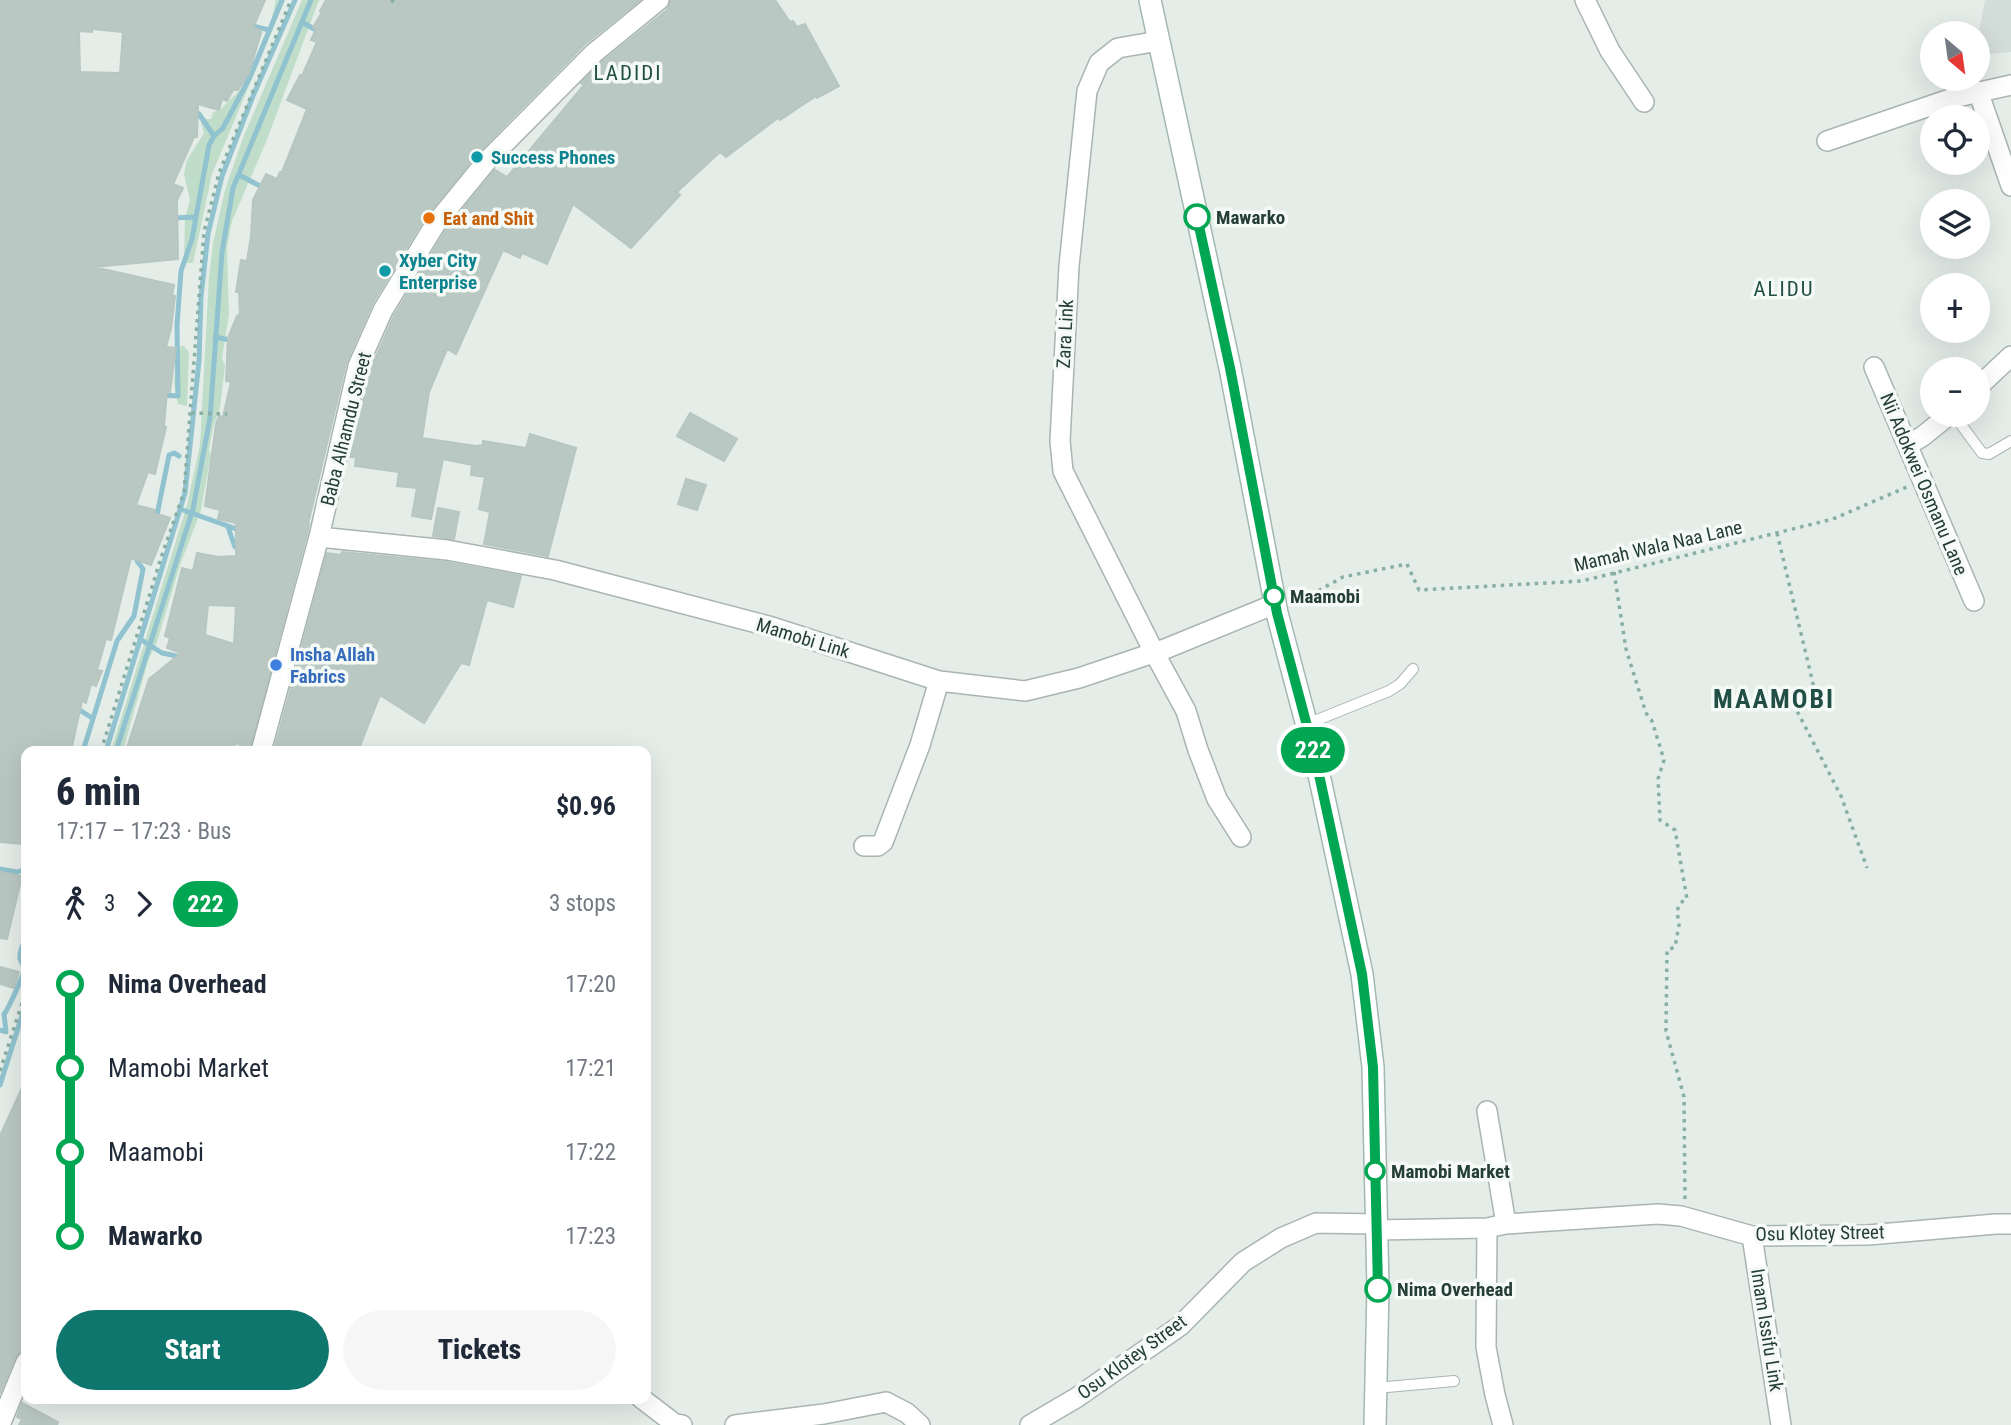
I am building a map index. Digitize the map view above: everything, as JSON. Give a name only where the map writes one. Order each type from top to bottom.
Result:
[{"type":"street","name":"Baba Alhamdu Street","points":[[262,746],[319,537],[358,366],[383,310],[436,223],[495,152],[594,53],[659,0]]},
{"type":"street","points":[[1150,0],[1230,368],[1275,604],[1306,724],[1362,974],[1373,1067],[1377,1227],[1375,1425]]},
{"type":"street","points":[[1585,0],[1610,51],[1644,103]]},
{"type":"street","name":"Zara Link","points":[[1159,41],[1118,48],[1100,63],[1087,91],[1069,266],[1060,441],[1063,471],[1186,711],[1217,799],[1241,837]]},
{"type":"street","points":[[1827,141],[1978,92],[2011,85]]},
{"type":"street","points":[[1978,92],[2011,186]]},
{"type":"street","points":[[1990,376],[2011,356]]},
{"type":"street","name":"Nii Adokwei Osmanu Lane","points":[[1874,367],[1974,601]]},
{"type":"street","points":[[1908,445],[1934,427]]},
{"type":"street","name":"Mamobi Link","points":[[319,537],[447,550],[555,570],[772,627],[939,681],[1025,691],[1079,678],[1154,652],[1275,604]]},
{"type":"street","points":[[864,846],[878,846],[883,842],[920,745],[939,681]]},
{"type":"street","points":[[1487,1111],[1497,1226],[1486,1347],[1494,1395],[1503,1425]]},
{"type":"street","name":"Osu Klotey Street","points":[[1030,1425],[1076,1398],[1180,1326],[1243,1262],[1281,1238],[1316,1223],[1377,1227],[1497,1226],[1658,1214],[1681,1216],[1752,1236],[1857,1235],[2011,1224]]},
{"type":"street","name":"Imam Issifu Link","points":[[1752,1236],[1781,1425]]},
{"type":"street","points":[[1,1425],[21,1375]]},
{"type":"street","points":[[735,1425],[886,1402],[907,1413],[920,1425]]},
{"type":"street","points":[[649,1404],[675,1424],[682,1425]]},
{"type":"lane","points":[[1963,427],[1982,453],[1989,454],[2011,441]]},
{"type":"lane","points":[[1306,724],[1389,691],[1400,684],[1413,669]]},
{"type":"lane","points":[[1376,1388],[1454,1381]]},
{"type":"path","points":[[103,746],[184,492],[204,232],[219,173],[291,0]]},
{"type":"path","points":[[391,0],[398,5]]},
{"type":"path","points":[[191,412],[228,414]]},
{"type":"path","name":"Mamah Wala Naa Lane","points":[[1275,604],[1316,592],[1343,577],[1407,564],[1419,590],[1582,581],[1850,513],[1923,480]]},
{"type":"path","points":[[1777,533],[1815,692],[1794,705],[1841,796],[1867,869]]},
{"type":"path","points":[[1614,572],[1626,649],[1664,760],[1658,779],[1661,820],[1675,830],[1687,899],[1680,903],[1677,911],[1679,925],[1675,947],[1667,950],[1666,971],[1666,1031],[1684,1097],[1685,1199],[1681,1216]]},
{"type":"path","points":[[0,1071],[21,1006]]},
{"type":"shaded area","points":[[1985,0],[2011,0],[2011,52],[1990,54],[1990,21],[1981,21]]},
{"type":"green space","points":[[276,0],[285,0],[212,174],[193,263],[184,263],[185,218],[190,200],[184,174],[187,160],[204,133],[200,119],[211,119],[213,112],[220,110],[242,88],[270,26]]},
{"type":"green space","points":[[302,0],[319,0],[266,142],[232,221],[227,247],[229,314],[222,358],[225,366],[201,510],[180,565],[157,642],[148,661],[124,746],[113,746],[187,505],[200,445],[213,243],[225,190],[243,138]]},
{"type":"green space","points":[[183,345],[189,352],[187,406],[178,404],[174,384],[176,351]]},
{"type":"building","points":[[0,0],[265,0],[253,28],[261,30],[261,33],[249,73],[227,101],[222,99],[219,110],[198,104],[197,137],[194,137],[173,184],[183,188],[177,200],[178,259],[94,267],[174,285],[171,329],[166,347],[176,348],[170,392],[167,391],[166,427],[155,474],[148,472],[136,505],[155,510],[154,513],[170,518],[151,565],[131,558],[111,640],[106,639],[97,670],[102,671],[96,686],[91,684],[86,703],[82,701],[72,746],[21,746],[21,844],[0,842]],"holes":[[[92,29],[123,32],[120,73],[80,72],[79,31],[92,32]]]},
{"type":"building","points":[[326,0],[640,0],[585,44],[477,154],[426,216],[372,304],[346,363],[307,534],[250,746],[240,746],[240,743],[230,746],[128,746],[149,679],[181,653],[167,648],[170,638],[165,636],[182,568],[193,571],[197,553],[218,557],[236,556],[236,523],[218,519],[220,510],[205,506],[216,424],[219,416],[223,417],[231,382],[226,381],[228,338],[240,314],[239,292],[236,292],[241,260],[247,261],[253,200],[266,174],[277,179],[282,172],[307,109],[287,100],[300,75],[302,76],[317,42],[311,40],[316,29],[313,27],[322,12],[320,11]],"holes":[[[208,605],[236,606],[234,644],[205,635]]]},
{"type":"building","points":[[671,0],[775,0],[790,22],[793,21],[797,27],[805,24],[839,86],[817,98],[816,96],[780,120],[778,118],[726,157],[720,152],[677,192],[680,195],[631,248],[573,204],[547,264],[522,253],[520,258],[503,250],[456,354],[447,349],[429,392],[422,438],[476,446],[483,445],[483,441],[526,448],[530,434],[576,448],[548,556],[484,544],[490,512],[479,509],[485,477],[471,475],[472,465],[443,459],[431,519],[412,516],[417,488],[397,486],[399,472],[355,466],[356,457],[350,457],[370,370],[394,316],[446,230],[495,170],[507,177],[584,85],[581,83],[602,62],[667,10]]},
{"type":"building","points":[[690,413],[737,439],[724,461],[677,436]]},
{"type":"building","points":[[686,479],[706,485],[697,510],[678,504]]},
{"type":"building","points":[[438,508],[459,512],[454,539],[433,536]]},
{"type":"building","points":[[342,552],[445,562],[521,576],[513,607],[487,600],[469,665],[461,663],[424,723],[380,695],[360,746],[275,746],[327,553],[341,555]]},
{"type":"building","points":[[0,872],[21,876],[21,880],[7,939],[0,938]]},
{"type":"building","points":[[0,967],[19,972],[14,988],[0,984]]},
{"type":"building","points":[[21,1090],[21,1351],[15,1357],[0,1393],[0,1136]]},
{"type":"building","points":[[24,1404],[58,1422],[57,1425],[19,1425],[22,1419],[17,1417]]},
{"type":"waterway","points":[[161,395],[178,396],[177,325],[181,271],[192,239],[209,145],[223,128],[250,77],[282,0]]},
{"type":"waterway","points":[[108,746],[185,493],[199,361],[201,297],[208,234],[222,176],[295,0]]},
{"type":"waterway","points":[[118,746],[193,509],[210,418],[222,252],[233,188],[311,0]]},
{"type":"waterway","points":[[302,22],[321,33]]},
{"type":"waterway","points":[[249,25],[269,30]]},
{"type":"waterway","points":[[192,109],[199,114],[214,136]]},
{"type":"waterway","points":[[239,175],[264,188]]},
{"type":"waterway","points":[[173,218],[196,217]]},
{"type":"waterway","points":[[215,337],[235,341]]},
{"type":"waterway","points":[[156,520],[169,455],[174,453],[179,456]]},
{"type":"waterway","points":[[180,509],[242,531]]},
{"type":"waterway","points":[[228,527],[235,547]]},
{"type":"waterway","points":[[85,746],[117,641],[134,616],[143,569],[137,561],[140,554]]},
{"type":"waterway","points":[[140,639],[162,653],[181,657]]},
{"type":"waterway","points":[[75,707],[92,718]]},
{"type":"waterway","points":[[0,869],[21,871]]},
{"type":"waterway","points":[[21,952],[21,961]]},
{"type":"waterway","points":[[0,1030],[6,1032],[4,1014],[21,979]]},
{"type":"waterway","points":[[0,1085],[21,1019]]},
{"type":"bus line","name":"222","points":[[1197,217],[1230,368],[1277,613],[1315,756],[1362,974],[1373,1067],[1378,1289]]},
{"type":"place","name":"Success Phones","points":[[477,157]]},
{"type":"place","name":"Mawarko","points":[[1197,217]]},
{"type":"place","name":"Eat and Shit","points":[[429,218]]},
{"type":"place","name":"Xyber City Enterprise","points":[[385,271]]},
{"type":"place","name":"Maamobi","points":[[1274,596]]},
{"type":"place","name":"Insha Allah Fabrics","points":[[276,665]]},
{"type":"place","name":"Mamobi Market","points":[[1375,1171]]},
{"type":"place","name":"Nima Overhead","points":[[1378,1289]]},
{"type":"district","name":"LADIDI","points":[[628,73]]},
{"type":"district","name":"ALIDU","points":[[1784,289]]},
{"type":"district","name":"MAAMOBI","points":[[1774,699]]}]
